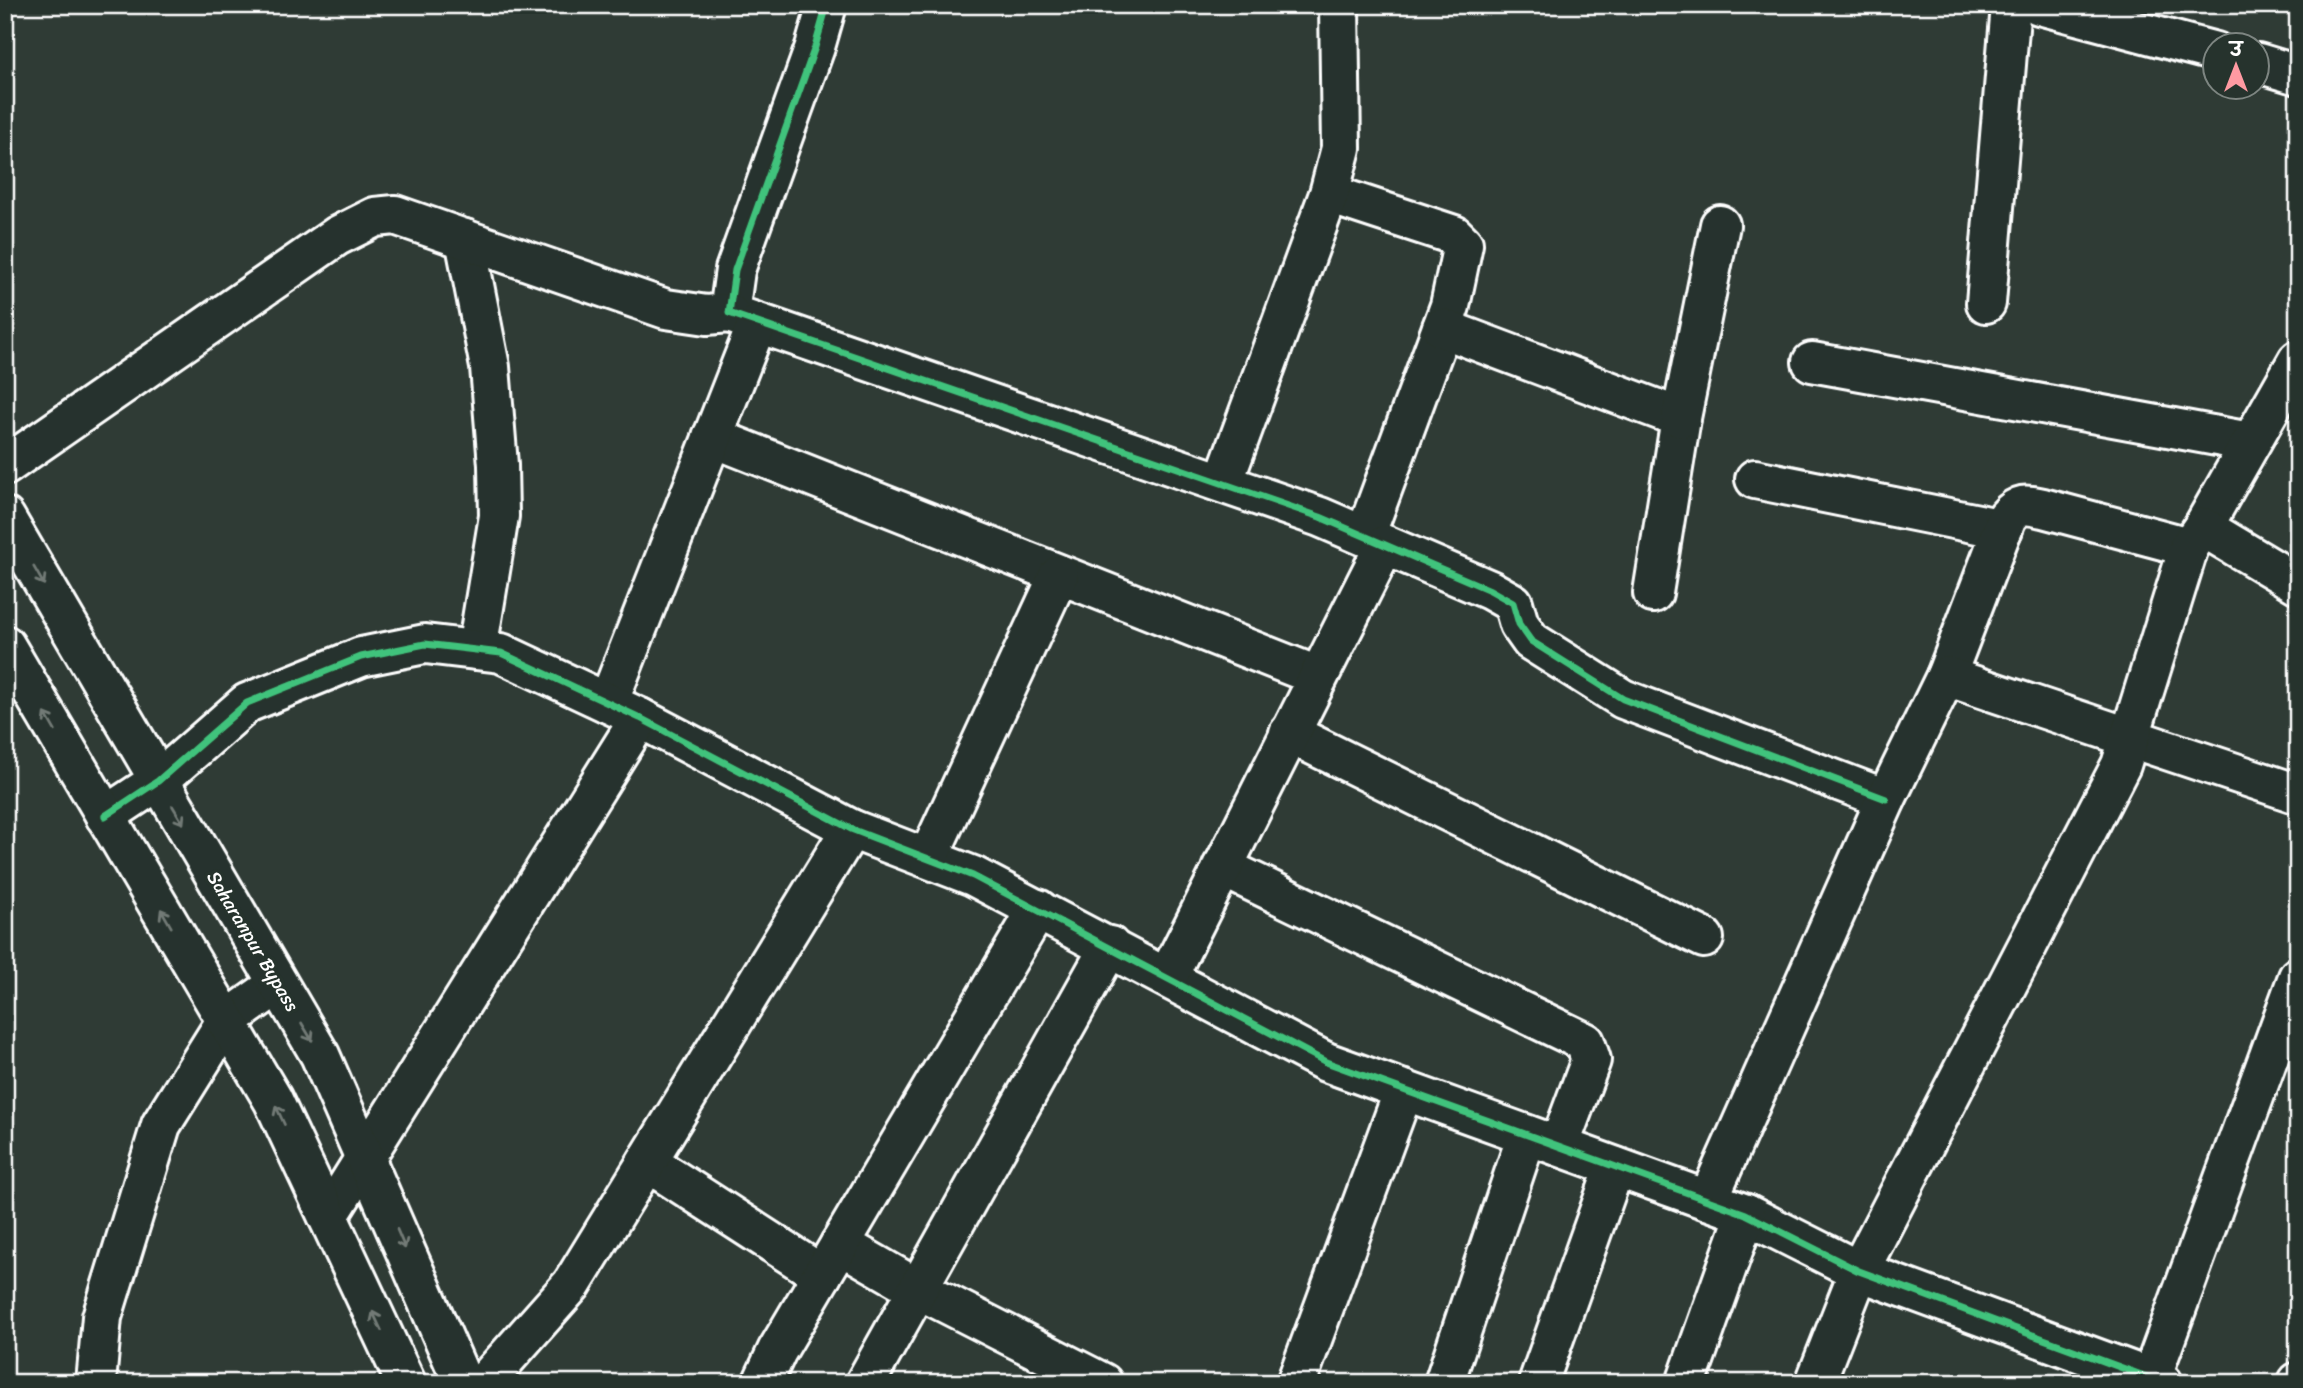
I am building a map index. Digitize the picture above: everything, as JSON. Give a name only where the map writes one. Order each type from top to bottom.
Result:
[{"type":"street","points":[[328,1217],[366,1157],[624,710],[712,437],[743,318],[735,270],[815,47],[827,5]]},
{"type":"street","points":[[1223,483],[1329,194],[1341,148],[1339,5]]},
{"type":"street","points":[[1986,303],[2011,5]]},
{"type":"street","points":[[2039,5],[2202,48]]},
{"type":"street","points":[[2272,67],[2298,75]]},
{"type":"street","points":[[1168,976],[1317,676],[1375,541],[1442,328],[1463,244],[1454,235],[1329,194]]},
{"type":"street","points":[[5,466],[337,236],[375,217],[395,215],[666,309],[743,318],[847,352],[1223,483],[1375,541],[1513,603],[1519,624],[1531,641],[1623,699],[1886,799]]},
{"type":"street","points":[[1653,593],[1681,418],[1720,225]]},
{"type":"street","points":[[465,239],[490,367],[498,465],[499,516],[477,650]]},
{"type":"street","points":[[1442,328],[1681,418]]},
{"type":"street","points":[[1812,362],[2250,442]]},
{"type":"street","points":[[1815,1383],[1859,1270],[2121,765],[2196,537],[2250,442],[2293,377]]},
{"type":"street","points":[[712,437],[1317,676]]},
{"type":"street","points":[[1755,479],[2003,528]]},
{"type":"street","points":[[1708,1200],[1886,799],[1946,676],[2003,528],[2015,508],[2026,504],[2196,537],[2298,584]]},
{"type":"street","name":"Saharanpur Bypass","points":[[5,517],[320,1055],[463,1383]]},
{"type":"street","points":[[928,858],[1059,575]]},
{"type":"street","points":[[105,816],[158,781],[247,703],[361,657],[425,644],[501,653],[624,710],[851,829],[973,876],[1168,976],[1326,1062],[1745,1214],[1859,1270],[2157,1380],[2298,977]]},
{"type":"street","points":[[5,645],[273,1100],[406,1383]]},
{"type":"street","points":[[1946,676],[2298,794]]},
{"type":"street","points":[[1289,733],[1704,938]]},
{"type":"street","points":[[484,1383],[572,1284],[851,829]]},
{"type":"street","points":[[1222,867],[1586,1042],[1591,1060],[1543,1141],[1444,1383]]},
{"type":"street","points":[[762,1383],[777,1351],[1038,909]]},
{"type":"street","points":[[865,1383],[1110,946]]},
{"type":"street","points":[[96,1383],[102,1317],[161,1125],[226,1021],[278,984]]},
{"type":"street","points":[[1296,1383],[1404,1090]]},
{"type":"street","points":[[647,1161],[831,1260],[918,1289],[1103,1383]]},
{"type":"street","points":[[1538,1383],[1615,1167]]},
{"type":"street","points":[[1686,1383],[1745,1214]]},
{"type":"cycle path","points":[[827,5],[815,47],[735,270],[729,313],[1320,517],[1490,590],[1513,603],[1519,624],[1531,641],[1623,699],[1886,799]]},
{"type":"cycle path","points":[[105,816],[158,781],[247,703],[361,657],[425,644],[501,653],[640,718],[851,829],[973,876],[1326,1062],[1746,1214],[1859,1271],[2163,1383]]}]
